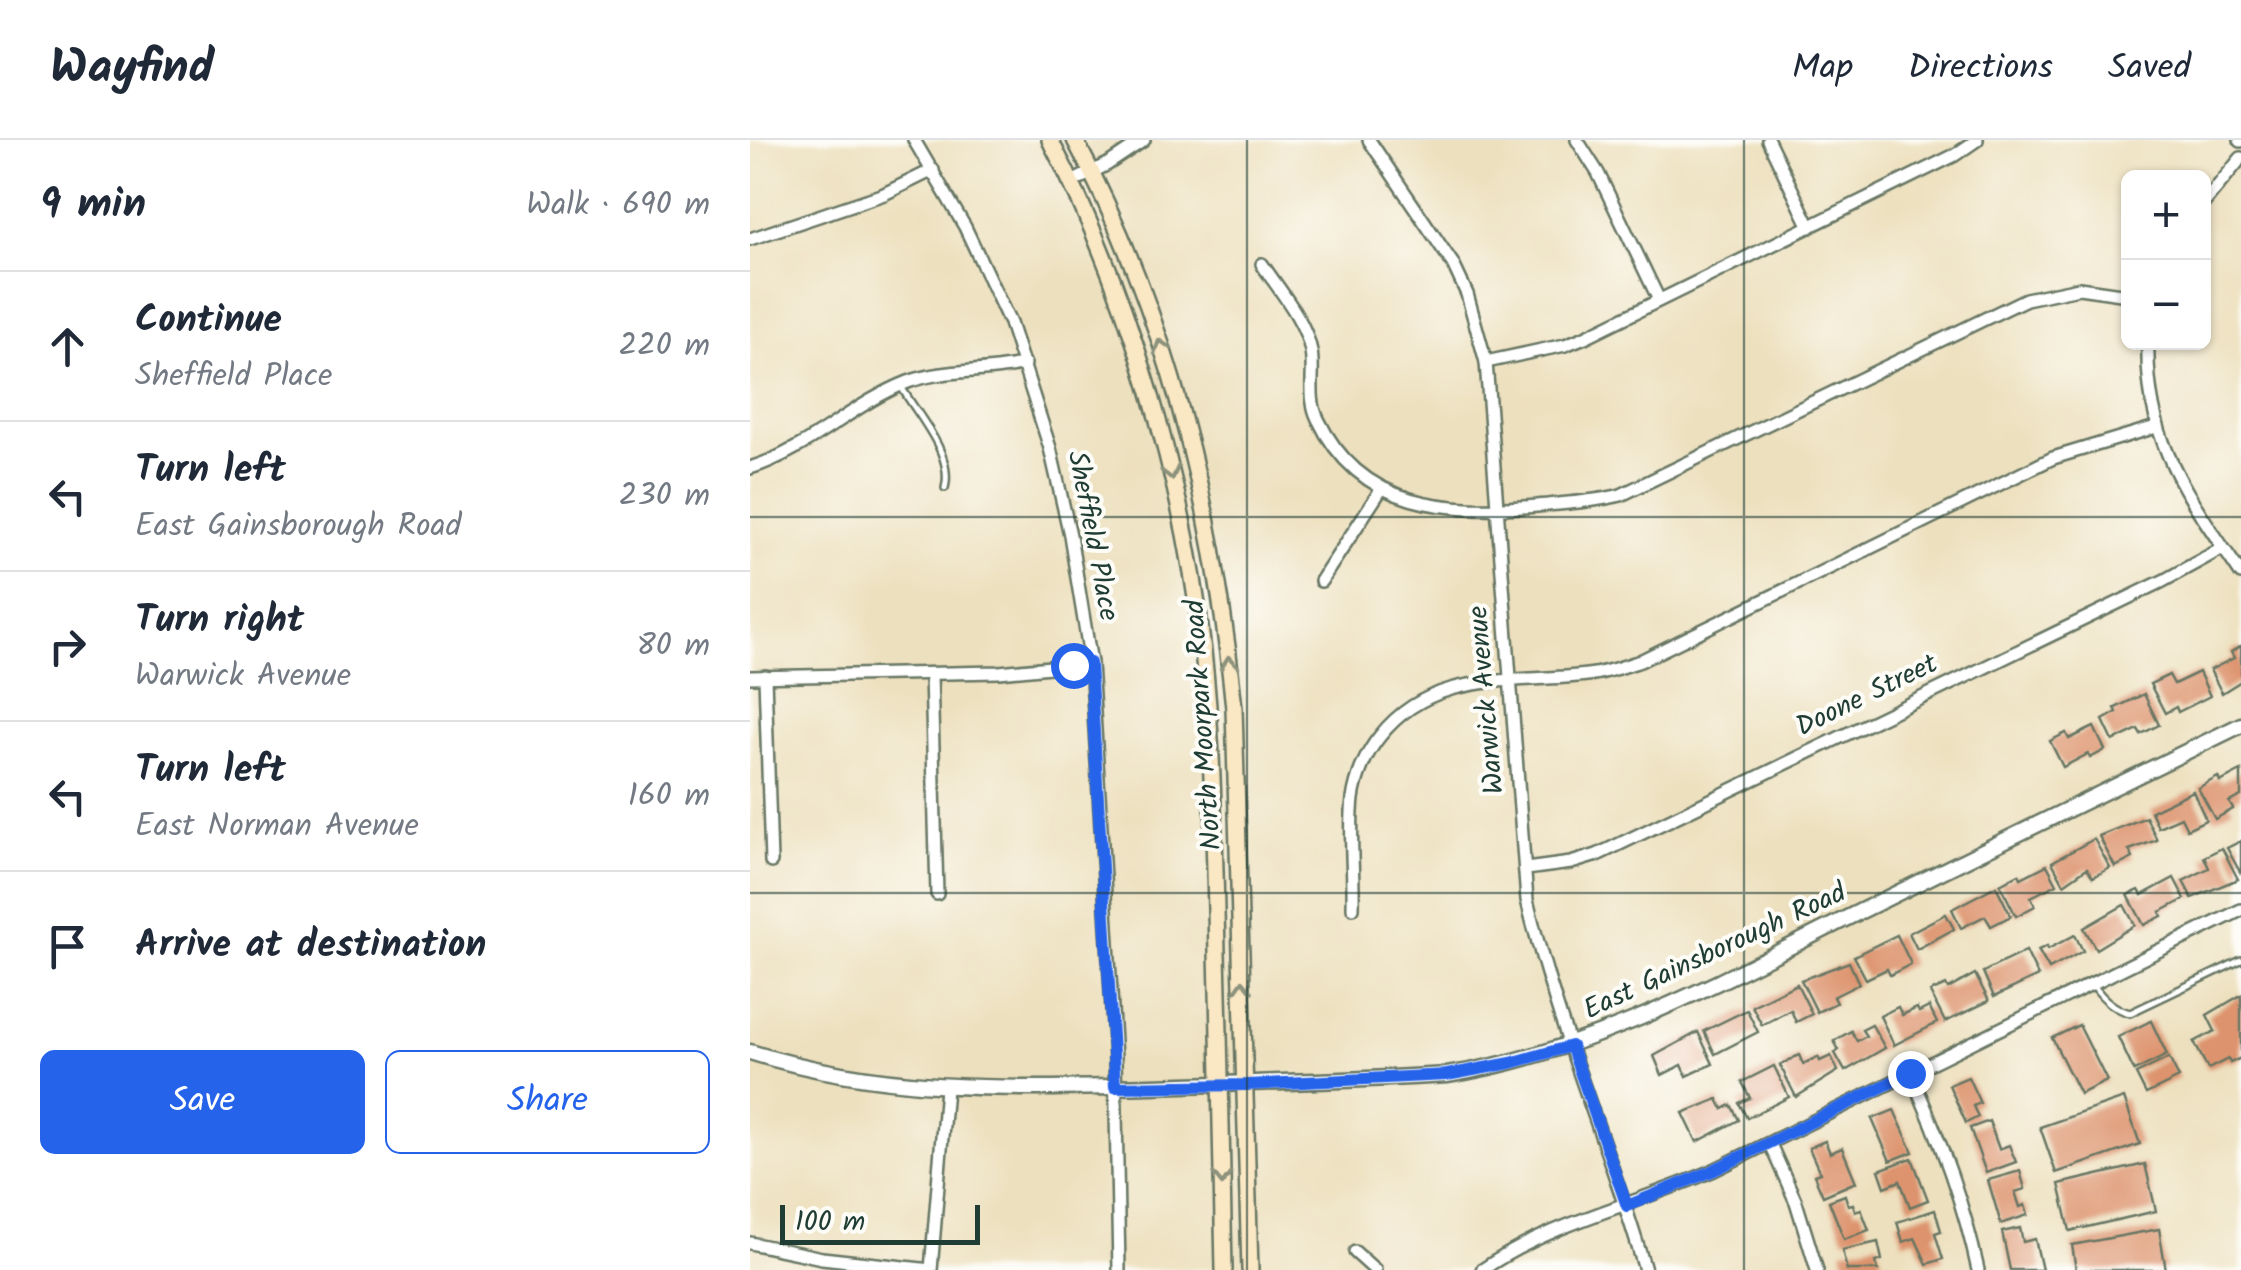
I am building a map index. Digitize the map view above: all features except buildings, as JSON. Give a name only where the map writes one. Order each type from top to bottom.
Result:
[{"type":"main road","name":"North Moorpark Road","points":[[1050,140],[1122,313],[1156,417],[1195,597],[1210,729],[1224,1270]]},
{"type":"main road","name":"North Moorpark Road","points":[[1075,140],[1145,298],[1190,442],[1214,552],[1234,708],[1250,1270]]},
{"type":"street","name":"Sheffield Place","points":[[914,140],[992,280],[1050,448],[1070,535],[1090,663],[1115,1087],[1119,1270]]},
{"type":"street","points":[[1070,183],[1144,140]]},
{"type":"street","name":"Warwick Avenue","points":[[1369,140],[1453,264],[1468,294],[1486,362],[1527,900],[1540,953],[1627,1206],[1645,1270]]},
{"type":"street","points":[[1576,140],[1598,172],[1659,300]]},
{"type":"street","points":[[1768,140],[1810,226]]},
{"type":"street","points":[[1486,362],[1565,345],[1810,226],[1971,142]]},
{"type":"street","points":[[2211,194],[2241,158]]},
{"type":"street","points":[[750,239],[884,194],[933,170]]},
{"type":"street","points":[[1262,264],[1306,336],[1312,354],[1312,401],[1323,428],[1356,471],[1394,496],[1429,506],[1498,509],[1621,495],[2026,299],[2079,288],[2121,295]]},
{"type":"street","points":[[2148,350],[2156,427],[2182,487],[2241,574]]},
{"type":"street","points":[[750,468],[790,453],[900,386],[940,374],[1024,364]]},
{"type":"street","points":[[1353,908],[1353,799],[1361,766],[1390,724],[1420,699],[1456,687],[1589,675],[1640,661],[2023,471],[2089,445],[2156,427]]},
{"type":"street","points":[[1321,581],[1382,488]]},
{"type":"street","name":"Doone Street","points":[[1526,868],[1572,863],[1597,855],[2163,581],[2223,548]]},
{"type":"street","points":[[750,677],[999,672],[1090,663]]},
{"type":"street","points":[[931,674],[937,894]]},
{"type":"street","points":[[765,676],[771,862]]},
{"type":"street","name":"East Gainsborough Road","points":[[750,1052],[847,1075],[946,1088],[1003,1090],[1246,1085],[1447,1075],[1511,1063],[1571,1046],[1696,993],[2241,725]]},
{"type":"street","points":[[1482,1270],[1532,1239],[1627,1206],[1770,1144],[2241,910]]},
{"type":"street","points":[[1910,1073],[1954,1175],[1978,1270]]},
{"type":"street","points":[[750,1243],[822,1258],[931,1270],[946,1088]]},
{"type":"street","points":[[1770,1144],[1796,1202],[1817,1270]]},
{"type":"street","points":[[1355,1252],[1375,1270]]},
{"type":"lane","points":[[900,386],[941,455],[947,478],[944,488]]},
{"type":"lane","points":[[2092,984],[2101,996],[2130,1013],[2241,960]]},
{"type":"route","points":[[1073,665],[1090,663],[1115,1087],[1447,1075],[1571,1046],[1627,1206],[1770,1144],[1910,1073]]}]
